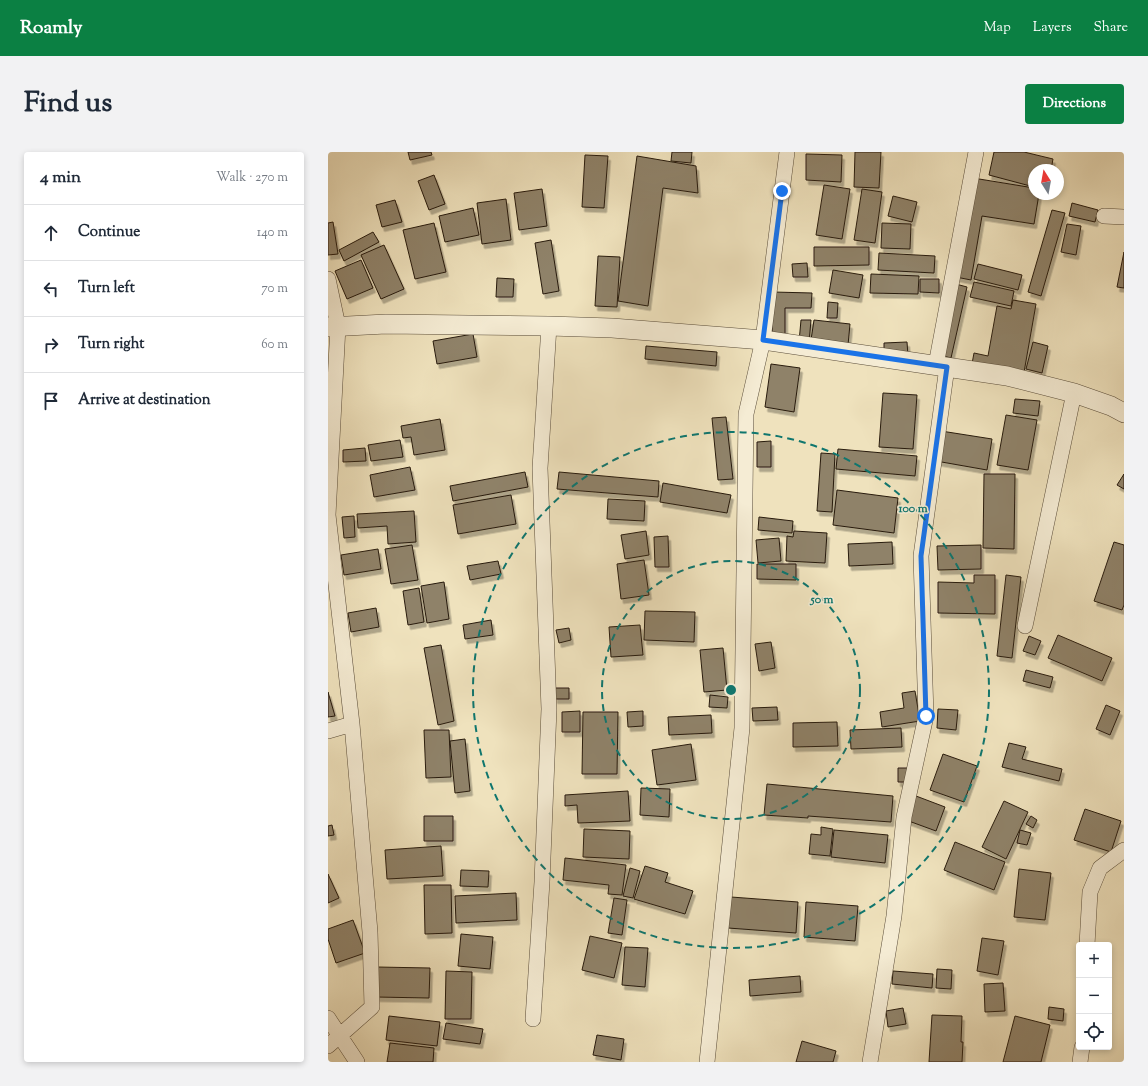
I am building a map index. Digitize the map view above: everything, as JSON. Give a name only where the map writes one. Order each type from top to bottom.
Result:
[{"type":"street","points":[[707,1062],[742,728],[746,414],[763,340],[787,152]]},
{"type":"street","points":[[870,1062],[894,916],[904,817],[926,716],[921,556],[942,366],[976,152]]},
{"type":"street","points":[[1104,216],[1124,217]]},
{"type":"street","points":[[328,279],[333,326],[328,515],[352,724],[370,932],[372,1008],[328,1046]]},
{"type":"street","points":[[333,326],[549,326],[612,328],[763,340],[1007,376],[1074,393],[1111,406],[1124,413]]},
{"type":"street","points":[[533,1019],[542,882],[549,709],[540,468],[549,326]]},
{"type":"street","points":[[1025,626],[1074,393]]},
{"type":"street","points":[[328,731],[352,724]]},
{"type":"street","points":[[1087,942],[1090,892],[1100,868],[1124,850]]},
{"type":"street","points":[[328,1018],[357,1062]]},
{"type":"street","points":[[1080,1062],[1082,1050]]},
{"type":"building","points":[[408,152],[431,152],[432,155],[410,160]]},
{"type":"building","points":[[672,152],[692,152],[691,163],[671,161]]},
{"type":"building","points":[[855,152],[881,152],[879,188],[854,187]]},
{"type":"building","points":[[994,152],[1024,152],[1053,159],[1052,164],[1028,164],[1028,185],[989,175]]},
{"type":"building","points":[[806,154],[842,155],[841,182],[806,180]]},
{"type":"building","points":[[585,155],[608,156],[604,208],[582,207]]},
{"type":"building","points":[[637,156],[696,166],[698,193],[663,188],[648,306],[618,301]]},
{"type":"building","points":[[434,175],[445,204],[429,210],[418,181]]},
{"type":"building","points":[[973,178],[1028,187],[1028,200],[1038,200],[1034,224],[982,216],[971,280],[956,277]]},
{"type":"building","points":[[824,185],[850,189],[842,239],[816,235]]},
{"type":"building","points":[[542,189],[547,226],[519,230],[514,193]]},
{"type":"building","points":[[862,189],[882,192],[875,243],[854,240]]},
{"type":"building","points":[[893,196],[917,202],[912,222],[888,216]]},
{"type":"building","points":[[506,199],[511,240],[482,244],[477,203]]},
{"type":"building","points":[[395,200],[402,222],[382,227],[376,205]]},
{"type":"building","points":[[1072,203],[1098,210],[1095,222],[1069,216]]},
{"type":"building","points":[[473,208],[479,235],[445,242],[439,216]]},
{"type":"building","points":[[1052,210],[1065,213],[1041,296],[1028,292]]},
{"type":"building","points":[[333,222],[338,254],[328,255],[328,223]]},
{"type":"building","points":[[434,223],[446,272],[415,279],[403,230]]},
{"type":"building","points":[[882,223],[911,224],[910,249],[881,248]]},
{"type":"building","points":[[1067,224],[1081,226],[1076,255],[1061,252]]},
{"type":"building","points":[[373,232],[379,242],[344,261],[339,250]]},
{"type":"building","points":[[551,240],[559,291],[543,294],[535,243]]},
{"type":"building","points":[[384,245],[404,289],[381,299],[361,255]]},
{"type":"building","points":[[814,247],[869,247],[869,265],[814,266]]},
{"type":"building","points":[[1124,252],[1124,288],[1117,287]]},
{"type":"building","points":[[879,253],[935,256],[934,273],[878,270]]},
{"type":"building","points":[[598,256],[620,257],[617,307],[595,306]]},
{"type":"building","points":[[361,260],[373,288],[347,299],[335,271]]},
{"type":"building","points":[[807,263],[808,277],[793,277],[792,264]]},
{"type":"building","points":[[978,264],[1022,275],[1018,290],[974,279]]},
{"type":"building","points":[[833,270],[863,275],[859,298],[829,293]]},
{"type":"building","points":[[871,274],[919,276],[918,294],[870,293]]},
{"type":"building","points":[[497,278],[514,279],[513,297],[496,297]]},
{"type":"building","points":[[920,279],[939,279],[939,293],[920,292]]},
{"type":"building","points":[[974,282],[1014,291],[1011,306],[970,297]]},
{"type":"building","points":[[952,283],[967,287],[951,358],[935,354]]},
{"type":"building","points":[[773,292],[812,293],[811,308],[785,308],[785,338],[772,338]]},
{"type":"building","points":[[1013,300],[1036,304],[1023,378],[971,369],[974,353],[988,356],[997,306],[1011,309]]},
{"type":"building","points":[[828,302],[838,303],[837,318],[827,318]]},
{"type":"building","points":[[801,320],[811,320],[809,343],[799,342]]},
{"type":"building","points":[[814,320],[850,324],[848,345],[811,340]]},
{"type":"building","points":[[473,334],[477,357],[437,364],[433,341]]},
{"type":"building","points":[[907,342],[908,356],[884,357],[884,343]]},
{"type":"building","points":[[1033,342],[1048,346],[1042,373],[1026,369]]},
{"type":"building","points":[[646,346],[717,352],[716,366],[645,359]]},
{"type":"building","points":[[771,364],[800,368],[794,412],[765,407]]},
{"type":"building","points":[[883,393],[917,395],[913,449],[879,447]]},
{"type":"building","points":[[1015,399],[1040,401],[1038,416],[1013,413]]},
{"type":"building","points":[[1006,415],[1037,420],[1028,470],[997,465]]},
{"type":"building","points":[[726,417],[733,479],[718,480],[712,418]]},
{"type":"building","points":[[440,419],[445,450],[414,455],[411,437],[403,438],[401,426]]},
{"type":"building","points":[[941,431],[992,439],[987,470],[936,461]]},
{"type":"building","points":[[400,440],[403,457],[371,461],[368,445]]},
{"type":"building","points":[[771,441],[771,467],[757,467],[757,442]]},
{"type":"building","points":[[365,448],[366,461],[343,462],[343,450]]},
{"type":"building","points":[[838,449],[917,456],[915,476],[836,469]]},
{"type":"building","points":[[821,453],[835,454],[832,512],[817,511]]},
{"type":"building","points":[[410,467],[415,490],[374,497],[370,475]]},
{"type":"building","points":[[525,472],[528,487],[453,501],[450,486]]},
{"type":"building","points":[[559,472],[659,481],[658,497],[557,489]]},
{"type":"building","points":[[984,474],[1015,474],[1014,549],[983,548]]},
{"type":"building","points":[[1124,474],[1124,489],[1117,485]]},
{"type":"building","points":[[663,483],[731,495],[727,513],[660,502]]},
{"type":"building","points":[[837,490],[898,498],[894,533],[833,525]]},
{"type":"building","points":[[511,495],[516,524],[458,534],[453,505]]},
{"type":"building","points":[[608,499],[645,501],[644,521],[607,519]]},
{"type":"building","points":[[414,511],[416,542],[388,544],[387,526],[358,528],[357,514]]},
{"type":"building","points":[[354,516],[355,537],[344,538],[342,517]]},
{"type":"building","points":[[759,517],[793,521],[792,533],[758,530]]},
{"type":"building","points":[[646,531],[649,555],[625,559],[621,535]]},
{"type":"building","points":[[794,531],[827,533],[825,563],[786,561],[787,536],[793,537]]},
{"type":"building","points":[[668,536],[669,567],[655,567],[654,537]]},
{"type":"building","points":[[779,538],[781,561],[758,563],[756,540]]},
{"type":"building","points":[[892,542],[893,564],[849,566],[848,544]]},
{"type":"building","points":[[1114,542],[1124,545],[1124,605],[1122,610],[1094,601]]},
{"type":"building","points":[[412,545],[418,580],[391,584],[385,549]]},
{"type":"building","points":[[981,545],[981,569],[938,570],[937,546]]},
{"type":"building","points":[[378,549],[381,569],[344,575],[341,555]]},
{"type":"building","points":[[644,560],[649,595],[621,599],[617,564]]},
{"type":"building","points":[[498,561],[501,574],[470,580],[467,566]]},
{"type":"building","points":[[757,564],[796,564],[796,580],[757,579]]},
{"type":"building","points":[[974,575],[995,575],[995,614],[938,613],[938,582],[974,583]]},
{"type":"building","points":[[1006,575],[1021,577],[1012,658],[997,656]]},
{"type":"building","points":[[444,582],[449,619],[427,623],[421,586]]},
{"type":"building","points":[[419,588],[424,622],[408,625],[403,591]]},
{"type":"building","points":[[376,608],[379,627],[351,632],[348,613]]},
{"type":"building","points":[[645,611],[695,612],[694,642],[644,640]]},
{"type":"building","points":[[491,620],[493,635],[465,639],[463,625]]},
{"type":"building","points":[[640,625],[643,655],[611,657],[609,627]]},
{"type":"building","points":[[569,628],[571,640],[559,643],[556,630]]},
{"type":"building","points":[[1058,635],[1112,658],[1102,681],[1048,658]]},
{"type":"building","points":[[1029,636],[1041,641],[1035,655],[1023,651]]},
{"type":"building","points":[[771,642],[775,668],[759,671],[755,644]]},
{"type":"building","points":[[441,645],[454,721],[438,725],[424,648]]},
{"type":"building","points":[[723,648],[727,690],[704,692],[700,650]]},
{"type":"building","points":[[1026,670],[1053,677],[1050,688],[1023,681]]},
{"type":"building","points":[[555,688],[569,688],[569,699],[555,699]]},
{"type":"building","points":[[915,691],[920,721],[882,727],[880,712],[904,708],[902,693]]},
{"type":"building","points":[[328,692],[335,716],[328,717]]},
{"type":"building","points":[[710,695],[728,697],[727,708],[709,707]]},
{"type":"building","points":[[1106,705],[1120,711],[1110,735],[1096,729]]},
{"type":"building","points":[[777,707],[778,720],[753,721],[752,708]]},
{"type":"building","points":[[938,709],[958,710],[956,730],[937,728]]},
{"type":"building","points":[[580,711],[580,732],[562,732],[562,712]]},
{"type":"building","points":[[643,711],[643,726],[628,727],[627,712]]},
{"type":"building","points":[[583,712],[618,712],[617,774],[582,774]]},
{"type":"building","points":[[711,715],[712,733],[669,735],[668,717]]},
{"type":"building","points":[[837,722],[838,746],[793,747],[793,723]]},
{"type":"building","points":[[901,728],[902,747],[851,749],[850,730]]},
{"type":"building","points":[[424,730],[449,730],[451,777],[426,778]]},
{"type":"building","points":[[465,739],[470,791],[455,793],[450,741]]},
{"type":"building","points":[[1009,743],[1026,747],[1022,759],[1062,769],[1059,781],[1002,767]]},
{"type":"building","points":[[691,744],[696,780],[657,785],[652,750]]},
{"type":"building","points":[[943,754],[977,766],[964,802],[930,790]]},
{"type":"building","points":[[898,768],[907,768],[907,782],[898,782]]},
{"type":"building","points":[[767,784],[893,796],[891,822],[808,816],[808,818],[764,815]]},
{"type":"building","points":[[641,788],[670,789],[669,817],[640,815]]},
{"type":"building","points":[[628,791],[630,821],[578,823],[577,805],[565,806],[565,795]]},
{"type":"building","points":[[916,796],[945,807],[936,831],[906,820]]},
{"type":"building","points":[[1004,801],[1028,812],[1006,859],[982,847]]},
{"type":"building","points":[[1085,809],[1121,821],[1111,852],[1074,840]]},
{"type":"building","points":[[424,816],[453,816],[453,841],[424,841]]},
{"type":"building","points":[[1031,816],[1037,820],[1033,828],[1026,824]]},
{"type":"building","points":[[332,825],[334,835],[328,836],[328,826]]},
{"type":"building","points":[[821,827],[833,829],[830,856],[809,854],[811,834],[821,835]]},
{"type":"building","points":[[584,829],[630,831],[629,859],[583,857]]},
{"type":"building","points":[[834,830],[888,835],[885,863],[831,857]]},
{"type":"building","points":[[1020,830],[1031,833],[1027,845],[1017,843]]},
{"type":"building","points":[[955,842],[1005,862],[994,890],[944,870]]},
{"type":"building","points":[[441,846],[443,876],[387,879],[385,850]]},
{"type":"building","points":[[565,858],[626,865],[622,895],[608,894],[609,885],[563,880]]},
{"type":"building","points":[[645,866],[668,873],[665,882],[693,891],[685,914],[634,899]]},
{"type":"building","points":[[630,868],[640,871],[633,898],[623,896]]},
{"type":"building","points":[[1019,869],[1051,873],[1045,920],[1014,917]]},
{"type":"building","points":[[461,870],[489,871],[488,887],[460,886]]},
{"type":"building","points":[[328,874],[339,898],[328,903]]},
{"type":"building","points":[[424,885],[451,885],[452,933],[425,934]]},
{"type":"building","points":[[516,893],[517,920],[456,923],[455,896]]},
{"type":"building","points":[[731,897],[798,902],[796,933],[728,928]]},
{"type":"building","points":[[614,898],[627,900],[622,935],[608,933]]},
{"type":"building","points":[[806,902],[858,906],[855,941],[804,937]]},
{"type":"building","points":[[353,920],[365,953],[336,963],[328,939],[328,929]]},
{"type":"building","points":[[461,934],[493,937],[490,969],[458,966]]},
{"type":"building","points":[[590,936],[622,943],[614,978],[582,970]]},
{"type":"building","points":[[982,938],[1004,941],[998,975],[977,971]]},
{"type":"building","points":[[625,947],[648,948],[645,987],[622,985]]},
{"type":"building","points":[[377,967],[430,968],[429,998],[376,997]]},
{"type":"building","points":[[937,969],[952,970],[951,989],[936,988]]},
{"type":"building","points":[[446,971],[472,972],[471,1019],[445,1019]]},
{"type":"building","points":[[893,971],[933,974],[932,988],[892,984]]},
{"type":"building","points":[[800,976],[801,992],[750,996],[749,980]]},
{"type":"building","points":[[1003,983],[1005,1011],[985,1012],[984,984]]},
{"type":"building","points":[[1049,1007],[1064,1009],[1063,1021],[1048,1019]]},
{"type":"building","points":[[903,1008],[906,1024],[888,1027],[886,1011]]},
{"type":"building","points":[[932,1015],[962,1016],[962,1062],[929,1062]]},
{"type":"building","points":[[389,1016],[440,1022],[437,1046],[386,1040]]},
{"type":"building","points":[[1015,1016],[1050,1025],[1041,1062],[1003,1062]]},
{"type":"building","points":[[446,1023],[483,1029],[480,1044],[443,1039]]},
{"type":"building","points":[[597,1035],[624,1039],[621,1060],[593,1055]]},
{"type":"building","points":[[802,1041],[836,1051],[833,1062],[796,1062]]},
{"type":"building","points":[[390,1043],[434,1048],[433,1062],[387,1062]]},
{"type":"route","points":[[782,191],[763,340],[947,367],[921,556],[926,716]]}]
